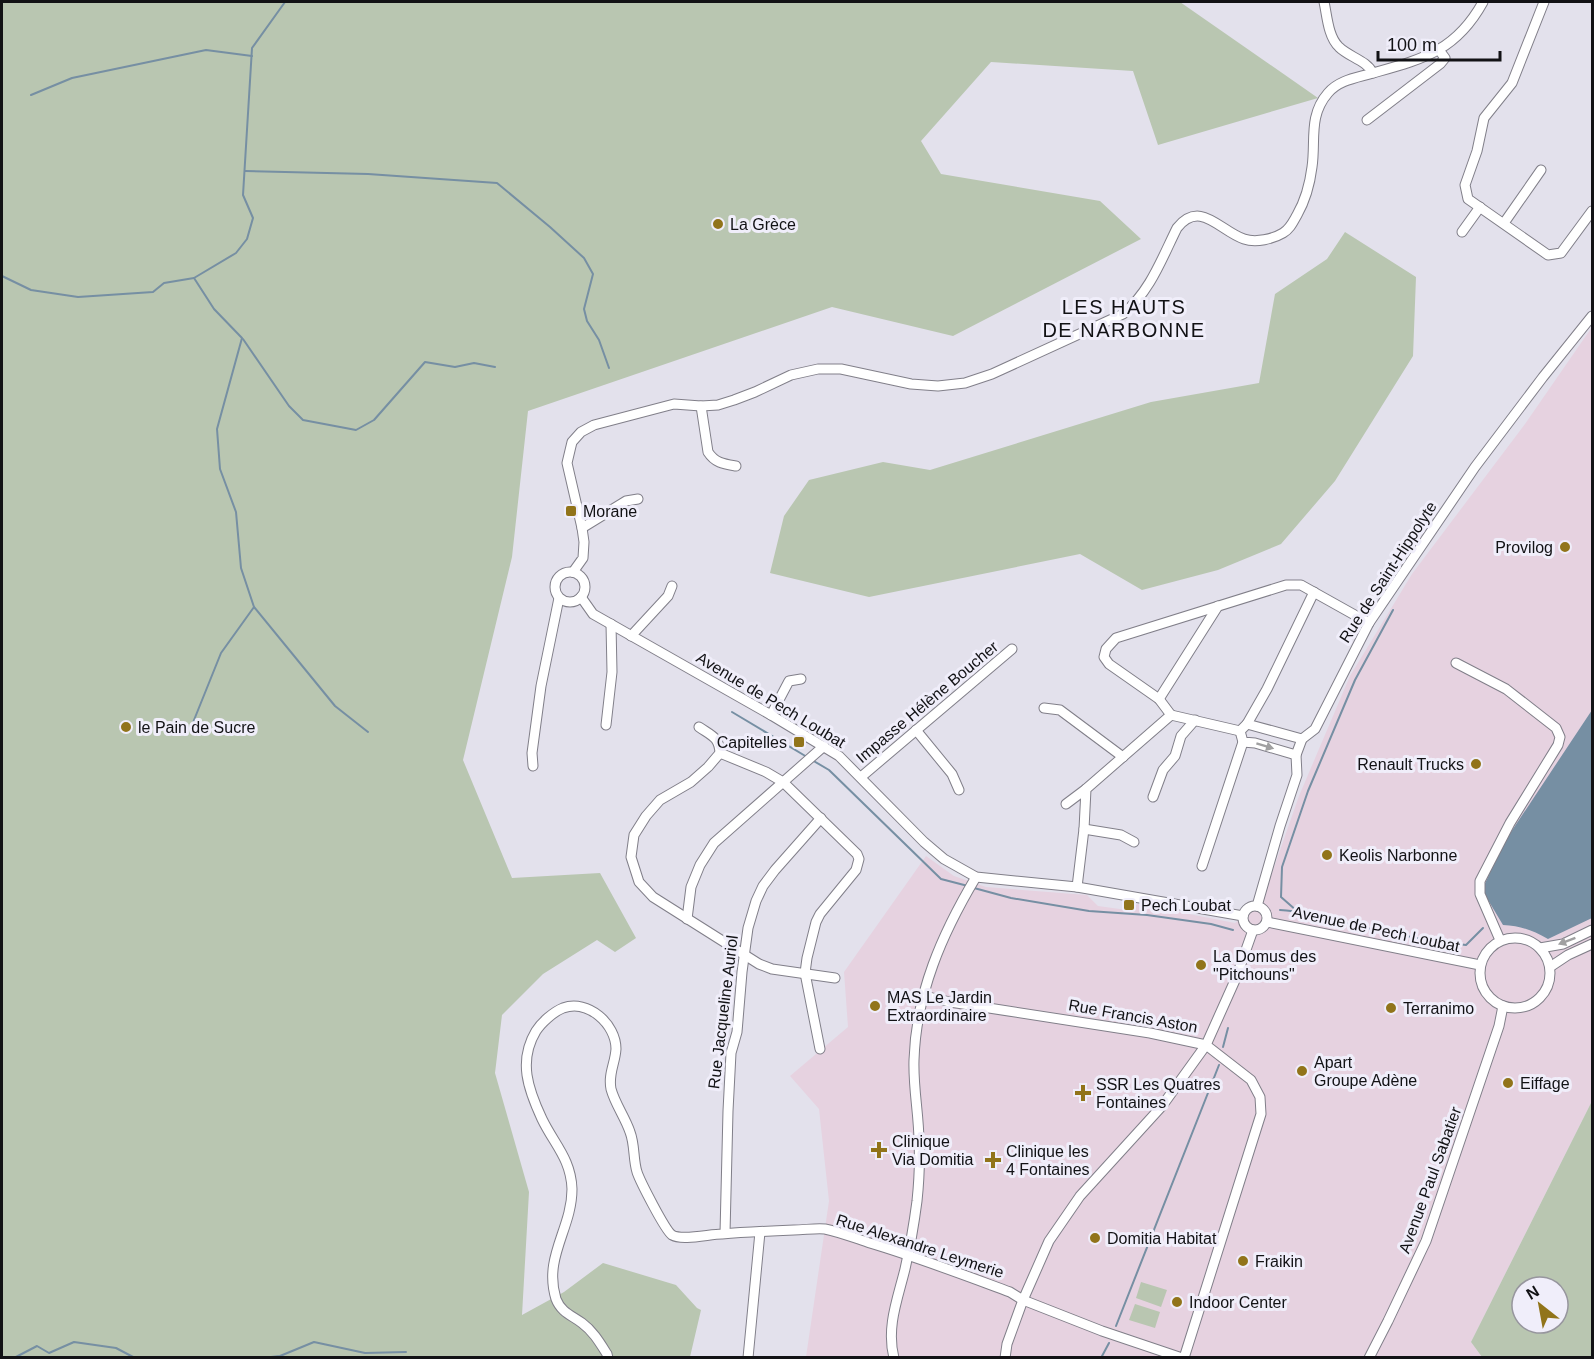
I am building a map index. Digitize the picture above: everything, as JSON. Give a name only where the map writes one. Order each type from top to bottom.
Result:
[{"type":"street","points":[[1324,2],[1334,41],[1345,52],[1370,68],[1373,73]]},
{"type":"street","points":[[573,572],[583,558],[584,542],[567,463],[572,442],[581,432],[594,425],[674,404],[718,405],[791,375],[818,369],[841,369],[911,384],[938,386],[965,383],[992,374],[1123,314],[1140,299],[1177,228],[1188,218],[1198,215],[1244,239],[1259,241],[1277,236],[1289,229],[1299,212],[1310,176],[1315,119],[1328,94],[1342,82],[1424,57],[1439,50],[1460,34],[1483,2]]},
{"type":"street","points":[[1544,2],[1512,83],[1485,118],[1466,185],[1468,199],[1548,255],[1561,253],[1593,211]]},
{"type":"street","points":[[1367,120],[1440,64],[1445,58],[1439,50]]},
{"type":"street","points":[[1504,223],[1540,170]]},
{"type":"street","points":[[1462,232],[1480,207]]},
{"type":"street","name":"Rue de Saint-Hippolyte","points":[[1257,906],[1280,826],[1298,775],[1296,755],[1302,739],[1315,729],[1369,623],[1475,468],[1543,377],[1593,316]]},
{"type":"street","points":[[700,406],[708,452],[719,463],[736,466]]},
{"type":"street","points":[[582,528],[626,501],[638,499]]},
{"type":"street","points":[[573,572],[578,574],[584,582],[584,592],[581,597],[573,602],[560,598],[555,590],[556,582],[561,575],[573,572]]},
{"type":"street","points":[[632,636],[668,596],[672,585]]},
{"type":"street","points":[[1240,731],[1171,715],[1159,699],[1109,664],[1104,657],[1106,649],[1116,638],[1286,585],[1301,585],[1369,623]]},
{"type":"street","points":[[1240,731],[1247,724],[1267,688],[1314,592]]},
{"type":"street","name":"Avenue de Pech Loubat","points":[[581,597],[593,614],[839,756],[924,842],[974,881],[1077,887],[1243,916]]},
{"type":"street","points":[[533,766],[532,753],[541,686],[560,598]]},
{"type":"street","points":[[1159,699],[1218,606]]},
{"type":"street","points":[[606,725],[612,672],[611,624]]},
{"type":"street","name":"Impasse Hélène Boucher","points":[[861,777],[1012,649]]},
{"type":"street","points":[[1456,663],[1506,689],[1557,729],[1560,736],[1558,745],[1510,823],[1480,881],[1480,894],[1500,940]]},
{"type":"street","points":[[771,715],[789,681],[801,679]]},
{"type":"street","points":[[1044,708],[1060,710],[1123,757]]},
{"type":"street","points":[[1066,804],[1171,715]]},
{"type":"street","points":[[1153,797],[1163,770],[1175,756],[1181,736],[1195,720]]},
{"type":"street","points":[[1247,724],[1302,739]]},
{"type":"street","points":[[699,727],[716,739],[720,744],[720,753],[691,782],[660,800],[634,835],[631,857],[639,882],[653,897],[759,964],[772,969],[835,978]]},
{"type":"street","points":[[916,730],[952,774],[959,790]]},
{"type":"street","points":[[1202,866],[1243,742],[1240,731]]},
{"type":"street","points":[[1243,742],[1296,755]]},
{"type":"street","points":[[687,919],[691,887],[699,865],[714,843],[824,746]]},
{"type":"street","points":[[720,753],[766,772],[783,782],[857,854],[859,859],[856,870],[820,914],[807,958],[804,973],[820,1049]]},
{"type":"street","points":[[1077,887],[1086,789]]},
{"type":"street","name":"Rue Jacqueline Auriol","points":[[725,1233],[731,1053],[737,1032],[748,928],[763,886],[821,818]]},
{"type":"street","points":[[1084,830],[1121,835],[1134,842]]},
{"type":"street","points":[[894,1358],[891,1330],[897,1295],[909,1254],[917,1200],[920,1142],[914,1060],[918,1016],[928,975],[946,932],[974,881]]},
{"type":"street","points":[[1257,906],[1266,913],[1267,922],[1263,928],[1249,929],[1244,923],[1243,916],[1246,909],[1257,906]]},
{"type":"street","name":"Avenue de Pech Loubat","points":[[1267,922],[1480,965]]},
{"type":"street","points":[[1005,1358],[1007,1344],[1023,1300],[1049,1241],[1080,1196],[1162,1106],[1206,1045],[1236,978],[1253,930]]},
{"type":"street","points":[[1540,948],[1563,944],[1593,930]]},
{"type":"street","points":[[1510,937],[1532,941],[1540,948],[1550,967],[1550,979],[1545,991],[1537,1000],[1527,1006],[1515,1008],[1503,1006],[1486,994],[1481,985],[1480,965],[1491,946],[1510,937]]},
{"type":"street","points":[[1550,967],[1593,944]]},
{"type":"street","name":"Rue Francis Aston","points":[[924,996],[1150,1033],[1206,1045],[1251,1080],[1260,1097],[1261,1114],[1183,1358]]},
{"type":"street","name":"Rue Alexandre Leymerie","points":[[608,1358],[596,1336],[582,1323],[565,1313],[557,1302],[552,1269],[570,1211],[572,1187],[562,1150],[543,1120],[526,1077],[525,1058],[529,1043],[538,1027],[562,1008],[573,1006],[586,1008],[596,1013],[612,1032],[616,1050],[610,1074],[613,1096],[626,1119],[633,1141],[637,1174],[664,1226],[671,1234],[681,1237],[825,1229],[909,1254],[1010,1292],[1023,1300],[1102,1331],[1183,1358]]},
{"type":"street","name":"Avenue Paul Sabatier","points":[[1369,1358],[1430,1233],[1493,1045],[1503,1006]]},
{"type":"street","points":[[748,1358],[760,1232]]},
{"type":"shaded area","points":[[1592,327],[1592,1101],[1471,1342],[1482,1357],[806,1357],[829,1201],[819,1109],[790,1076],[848,1027],[844,972],[926,856],[954,876],[986,887],[1087,895],[1098,906],[1127,910],[1138,904],[1235,923],[1262,902],[1299,796],[1350,676],[1412,574],[1525,424]]},
{"type":"green space","points":[[2,2],[1180,2],[1318,98],[1158,145],[1133,71],[991,62],[921,141],[941,174],[1100,201],[1141,239],[953,336],[832,307],[528,411],[512,557],[463,760],[512,878],[600,873],[636,938],[615,952],[597,940],[543,974],[502,1015],[495,1073],[529,1192],[522,1315],[564,1292],[603,1263],[676,1285],[701,1310],[690,1357],[2,1358]]},
{"type":"green space","points":[[1345,232],[1416,277],[1413,356],[1335,481],[1281,544],[1218,570],[1142,590],[1080,554],[869,597],[770,573],[784,516],[809,480],[883,462],[930,470],[1151,402],[1259,383],[1275,294],[1327,259]]},
{"type":"green space","points":[[1592,1101],[1592,1357],[1482,1357],[1471,1342]]},
{"type":"green space","points":[[1141,1282],[1167,1290],[1161,1307],[1136,1298]]},
{"type":"green space","points":[[1135,1304],[1160,1312],[1155,1328],[1129,1320]]},
{"type":"water","points":[[1592,710],[1592,918],[1548,939],[1526,929],[1503,925],[1482,890],[1503,844]]},
{"type":"waterway","points":[[2,276],[31,290],[78,297],[153,292],[164,283],[194,278],[236,253],[247,239],[253,218],[243,195],[252,48],[285,2]]},
{"type":"waterway","points":[[31,95],[72,78],[206,50],[252,56]]},
{"type":"waterway","points":[[245,171],[368,174],[497,183],[584,258],[593,274],[584,309],[587,321],[599,340],[609,368]]},
{"type":"waterway","points":[[194,278],[214,309],[242,338],[217,429],[220,469],[236,512],[241,568],[254,607],[335,706],[368,732]]},
{"type":"waterway","points":[[243,339],[289,406],[303,420],[356,430],[374,420],[425,362],[455,367],[474,363],[495,367]]},
{"type":"waterway","points":[[192,725],[221,653],[254,607]]},
{"type":"waterway","points":[[1297,911],[1281,897],[1282,867],[1308,791],[1355,680],[1393,610]]},
{"type":"waterway","points":[[732,712],[807,757]]},
{"type":"waterway","points":[[812,760],[829,770],[941,879],[968,886]]},
{"type":"waterway","points":[[974,888],[1011,898],[1089,911],[1147,915],[1211,924],[1233,930]]},
{"type":"waterway","points":[[1280,910],[1466,945],[1483,928]]},
{"type":"waterway","points":[[1223,1047],[1228,1028]]},
{"type":"waterway","points":[[1116,1326],[1219,1065]]},
{"type":"waterway","points":[[14,1358],[37,1346],[49,1353],[74,1342],[116,1348],[135,1358]]},
{"type":"waterway","points":[[262,1358],[280,1356],[314,1342],[365,1353],[406,1352]]},
{"type":"waterway","points":[[1101,1358],[1109,1343]]},
{"type":"place","name":"La Grèce","points":[[718,224]]},
{"type":"place","name":"Morane","points":[[571,511]]},
{"type":"place","name":"Provilog","points":[[1565,547]]},
{"type":"place","name":"le Pain de Sucre","points":[[126,727]]},
{"type":"place","name":"Capitelles","points":[[799,742]]},
{"type":"place","name":"Renault Trucks","points":[[1476,764]]},
{"type":"place","name":"Keolis Narbonne","points":[[1327,855]]},
{"type":"place","name":"Pech Loubat","points":[[1129,905]]},
{"type":"place","name":"La Domus des \"Pitchouns\"","points":[[1201,965]]},
{"type":"place","name":"MAS Le Jardin Extraordinaire","points":[[875,1006]]},
{"type":"place","name":"Terranimo","points":[[1391,1008]]},
{"type":"place","name":"Apart Groupe Adène","points":[[1302,1071]]},
{"type":"place","name":"Eiffage","points":[[1508,1083]]},
{"type":"place","name":"SSR Les Quatres Fontaines","points":[[1083,1093]]},
{"type":"place","name":"Clinique Via Domitia","points":[[879,1150]]},
{"type":"place","name":"Clinique les 4 Fontaines","points":[[993,1160]]},
{"type":"place","name":"Domitia Habitat","points":[[1095,1238]]},
{"type":"place","name":"Fraikin","points":[[1243,1261]]},
{"type":"place","name":"Indoor Center","points":[[1177,1302]]},
{"type":"district","name":"LES HAUTS DE NARBONNE","points":[[1124,318]]}]
